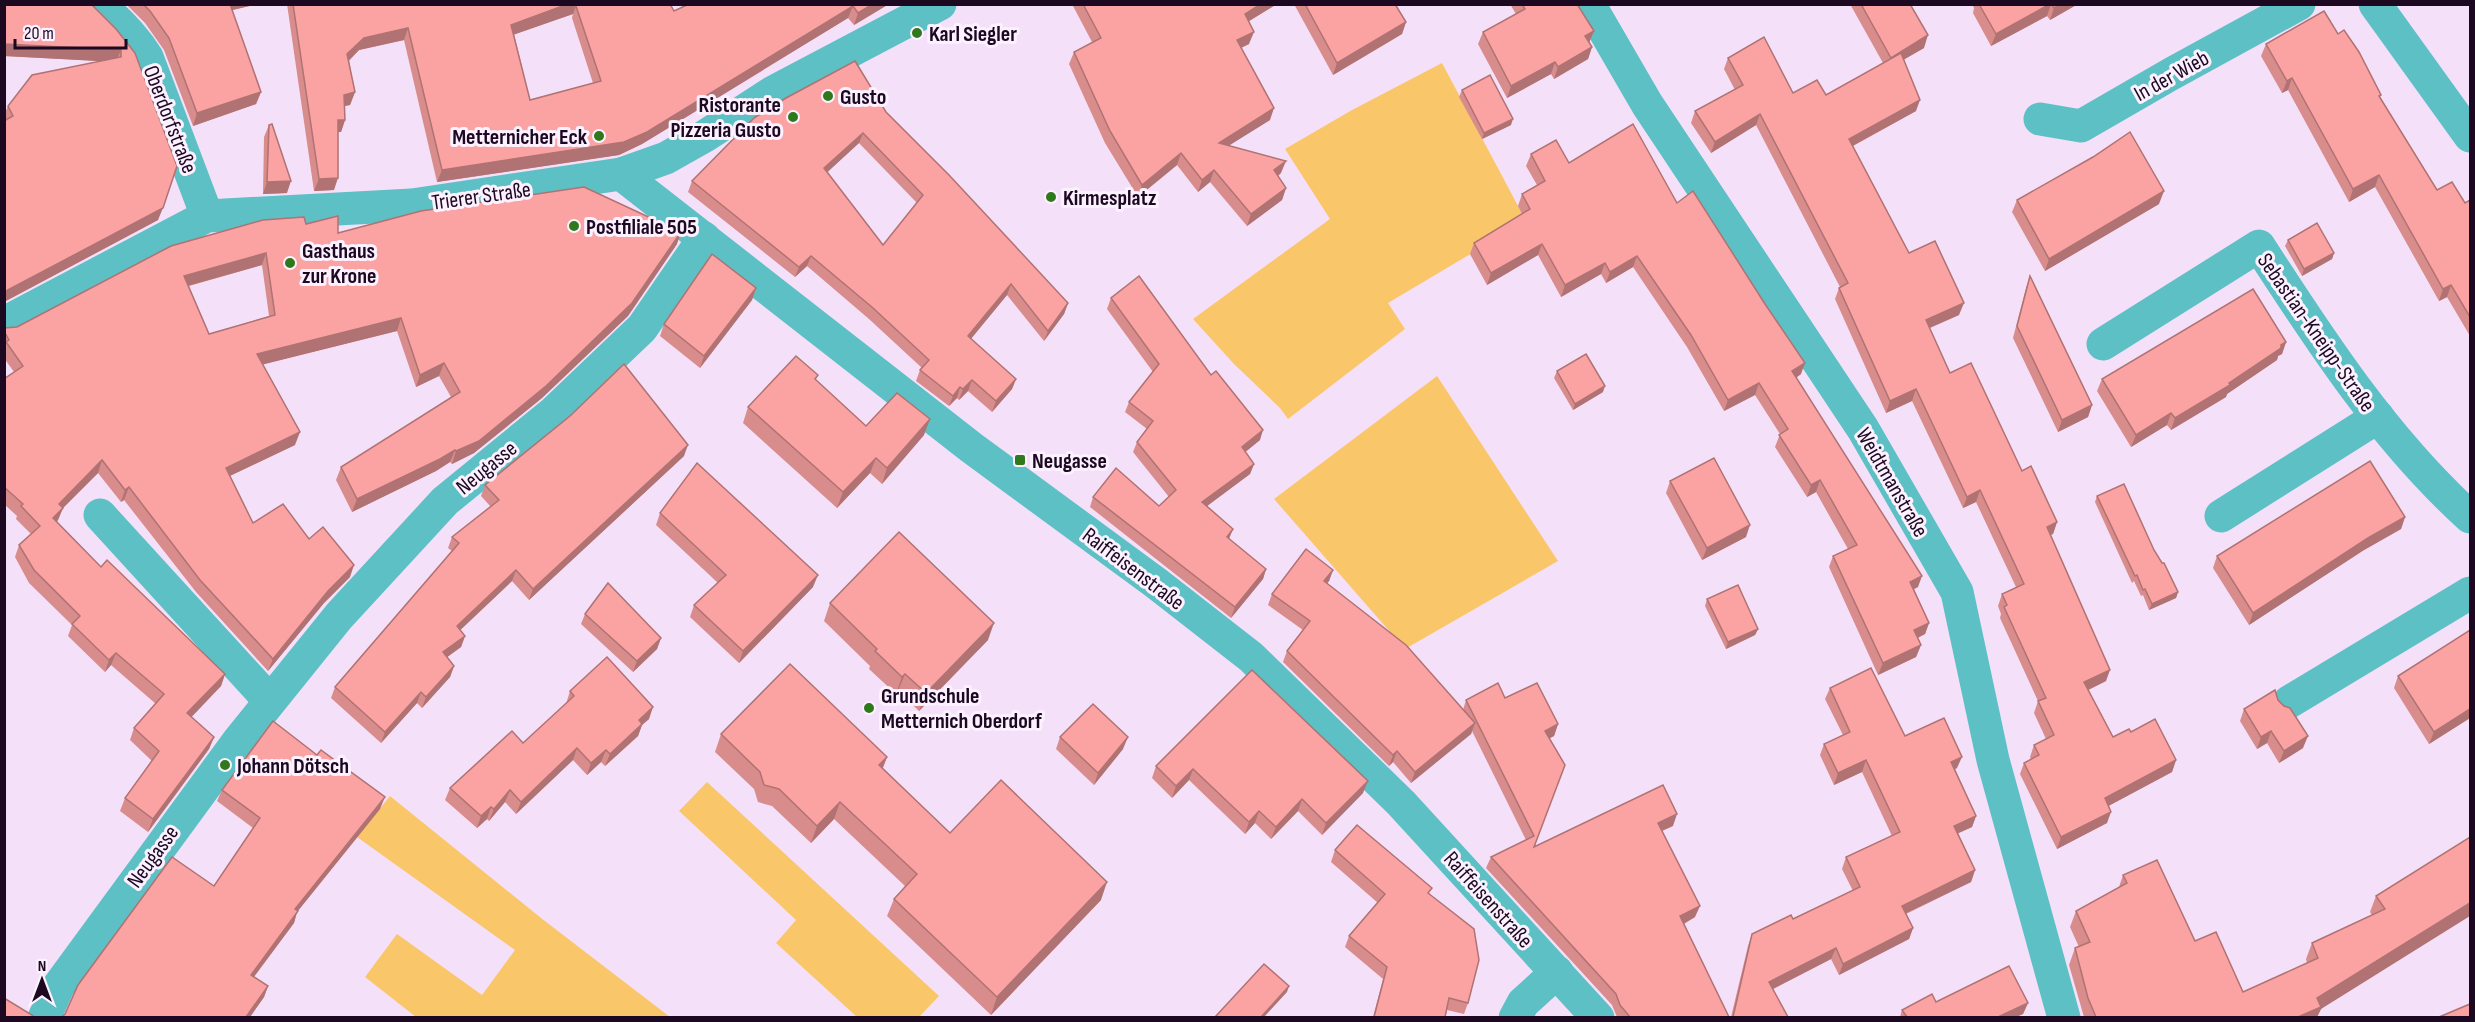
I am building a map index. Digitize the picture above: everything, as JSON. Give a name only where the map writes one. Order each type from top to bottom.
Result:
[{"type":"street","name":"Oberdorfstraße","points":[[98,4],[129,32],[147,57],[207,216]]},
{"type":"street","name":"Trierer Straße","points":[[4,323],[207,216],[412,205],[621,174],[666,158],[773,92],[940,4]]},
{"type":"street","name":"Weidtmanstraße","points":[[1589,4],[1647,104],[1863,429],[1957,592],[1993,760],[2064,1017]]},
{"type":"street","name":"In der Wieb","points":[[2040,119],[2081,126],[2299,4]]},
{"type":"street","points":[[2375,4],[2470,135]]},
{"type":"street","name":"Raiffeisenstraße","points":[[621,174],[972,448],[1156,583],[1251,657],[1401,803],[1598,1017]]},
{"type":"street","name":"Neugasse","points":[[44,1017],[58,987],[192,801],[339,616],[445,501],[555,412],[642,328],[704,238]]},
{"type":"street","name":"Sebastian-Kneipp-Straße","points":[[2103,344],[2259,246],[2310,325],[2378,417],[2413,459],[2470,517]]},
{"type":"street","name":"Sebastian-Kneipp-Straße","points":[[2221,516],[2378,417]]},
{"type":"street","points":[[100,515],[270,701]]},
{"type":"street","points":[[2289,702],[2470,593]]},
{"type":"street","points":[[1515,1017],[1523,1003],[1557,972]]},
{"type":"shaded area","points":[[1442,63],[1526,221],[1388,303],[1405,329],[1288,419],[1193,319],[1330,219],[1285,149],[1352,110]]},
{"type":"shaded area","points":[[1437,376],[1558,561],[1405,649],[1274,499]]},
{"type":"shaded area","points":[[707,782],[939,996],[919,1017],[857,1017],[776,943],[796,920],[679,811]]},
{"type":"shaded area","points":[[390,796],[541,918],[670,1017],[416,1017],[365,977],[397,934],[482,995],[515,950],[357,837]]},
{"type":"building","points":[[4,4],[91,4],[116,29],[135,53],[177,166],[163,208],[4,292],[4,121],[13,116],[8,106],[32,75],[121,57],[121,50],[4,44]]},
{"type":"building","points":[[143,4],[230,4],[261,92],[197,113],[169,38]]},
{"type":"building","points":[[293,4],[568,4],[511,25],[530,100],[601,81],[576,6],[579,4],[670,4],[674,11],[689,4],[873,4],[858,13],[853,6],[647,132],[624,142],[442,170],[408,28],[364,38],[347,54],[355,92],[344,95],[345,120],[338,120],[338,178],[319,179]]},
{"type":"building","points":[[1083,4],[1261,4],[1245,14],[1254,32],[1237,40],[1274,108],[1219,143],[1286,161],[1274,170],[1286,188],[1251,214],[1214,170],[1202,180],[1181,153],[1142,185],[1110,131],[1074,52],[1101,38]]},
{"type":"building","points":[[1305,4],[1395,4],[1406,22],[1337,63]]},
{"type":"building","points":[[1522,4],[1577,4],[1594,31],[1585,36],[1592,47],[1558,67],[1555,62],[1511,86],[1483,32],[1525,9]]},
{"type":"building","points":[[1861,4],[1910,4],[1928,35],[1891,58]]},
{"type":"building","points":[[1979,4],[2050,4],[1996,34]]},
{"type":"building","points":[[2324,11],[2338,34],[2344,30],[2359,52],[2381,95],[2379,96],[2437,190],[2452,182],[2465,203],[2470,200],[2470,317],[2451,285],[2443,289],[2379,175],[2353,189],[2292,78],[2287,81],[2266,44]]},
{"type":"building","points":[[1764,37],[1793,93],[1817,80],[1826,95],[1901,53],[1920,100],[1849,139],[1909,253],[1935,241],[1964,303],[1926,320],[1950,373],[1971,363],[2022,471],[2031,466],[2057,522],[2047,527],[2110,670],[2084,682],[2113,737],[2129,729],[2131,732],[2155,719],[2176,760],[2105,798],[2111,812],[2061,837],[2024,763],[2039,755],[2034,745],[2054,735],[2038,701],[2046,698],[2004,607],[2007,605],[2002,594],[2024,584],[1980,490],[1967,497],[1916,389],[1890,401],[1839,288],[1848,283],[1760,114],[1715,142],[1695,111],[1743,85],[1728,58]]},
{"type":"building","points":[[855,61],[886,112],[949,175],[1068,303],[1048,331],[1011,284],[968,336],[1016,379],[996,401],[972,380],[963,389],[960,387],[953,396],[920,370],[929,360],[873,308],[811,256],[799,267],[692,181],[754,118]],"holes":[[[863,133],[923,195],[883,245],[824,168]]]},
{"type":"building","points":[[1490,75],[1513,119],[1484,133],[1462,90]]},
{"type":"building","points":[[272,124],[291,181],[267,182],[269,125]]},
{"type":"building","points":[[1633,124],[1677,203],[1693,191],[1805,363],[1792,371],[1922,576],[1910,582],[1929,623],[1914,630],[1921,645],[1883,663],[1833,556],[1857,545],[1820,480],[1811,485],[1779,435],[1788,429],[1759,383],[1728,400],[1691,335],[1637,256],[1610,272],[1605,263],[1565,285],[1542,244],[1491,273],[1474,243],[1530,209],[1522,194],[1545,181],[1531,154],[1556,140],[1569,163]]},
{"type":"building","points":[[2130,132],[2164,191],[2049,259],[2017,200],[2093,157]]},
{"type":"building","points":[[584,187],[681,232],[632,303],[546,386],[479,441],[455,450],[357,499],[341,467],[460,392],[444,363],[420,375],[401,318],[257,354],[300,432],[226,468],[253,523],[283,504],[309,539],[323,527],[354,565],[328,591],[273,659],[200,580],[129,487],[125,490],[102,460],[59,504],[63,508],[53,518],[101,567],[107,560],[225,674],[187,713],[214,737],[153,819],[125,798],[159,751],[134,728],[164,694],[116,653],[109,660],[72,624],[80,616],[34,570],[19,545],[40,526],[21,506],[23,504],[4,487],[4,379],[23,366],[6,342],[9,340],[4,328],[17,327],[171,246],[263,220],[304,217],[306,224],[338,216],[338,233],[421,211]],"holes":[[[266,253],[275,315],[209,334],[184,276]]]},
{"type":"building","points":[[2317,223],[2334,253],[2304,269],[2288,240]]},
{"type":"building","points":[[712,254],[756,288],[704,356],[664,324]]},
{"type":"building","points":[[1139,276],[1211,375],[1216,371],[1263,430],[1242,447],[1254,464],[1202,502],[1233,529],[1227,537],[1266,569],[1235,607],[1093,497],[1116,468],[1159,506],[1176,490],[1137,442],[1153,421],[1129,402],[1159,364],[1111,298]]},
{"type":"building","points":[[2030,276],[2092,405],[2062,420],[2017,326]]},
{"type":"building","points":[[2253,289],[2286,342],[2281,345],[2281,348],[2229,383],[2230,385],[2175,418],[2171,413],[2136,435],[2102,379]]},
{"type":"building","points":[[1586,354],[1605,386],[1575,404],[1557,371]]},
{"type":"building","points":[[796,356],[818,375],[815,379],[866,426],[897,393],[930,419],[887,468],[876,458],[843,492],[748,407]]},
{"type":"building","points":[[624,364],[688,445],[533,589],[516,570],[457,626],[465,636],[443,652],[454,666],[426,697],[421,692],[385,732],[335,687],[459,543],[452,537],[499,500],[485,485],[570,416]]},
{"type":"building","points":[[1714,458],[1750,525],[1707,548],[1670,481]]},
{"type":"building","points":[[2370,461],[2405,517],[2368,538],[2253,613],[2217,556]]},
{"type":"building","points":[[697,463],[818,575],[743,651],[694,605],[726,575],[660,513]]},
{"type":"building","points":[[2124,484],[2154,550],[2164,563],[2178,592],[2152,604],[2137,575],[2135,576],[2097,496]]},
{"type":"building","points":[[899,532],[994,623],[926,693],[905,674],[902,677],[830,603]]},
{"type":"building","points":[[1306,549],[1333,570],[1324,581],[1406,645],[1475,723],[1415,772],[1397,751],[1393,755],[1287,651],[1310,621],[1272,594]]},
{"type":"building","points":[[608,583],[661,638],[637,661],[585,614]]},
{"type":"building","points":[[1738,585],[1758,629],[1728,642],[1707,599]]},
{"type":"building","points":[[2470,630],[2470,709],[2434,732],[2398,676]]},
{"type":"building","points":[[607,657],[653,707],[639,720],[642,724],[610,754],[606,750],[591,763],[577,748],[521,802],[510,790],[494,809],[491,807],[481,816],[450,788],[512,731],[523,743],[574,696],[570,691]]},
{"type":"building","points":[[790,664],[887,757],[879,765],[950,833],[1001,780],[1107,882],[997,997],[894,899],[917,874],[840,802],[817,826],[779,789],[764,785],[760,772],[721,734]]},
{"type":"building","points":[[1871,668],[1905,736],[1944,718],[1962,757],[1951,762],[1976,816],[1954,826],[1975,870],[1902,906],[1913,928],[1843,964],[1836,948],[1769,982],[1788,1017],[1733,1017],[1752,934],[1791,915],[1793,919],[1860,887],[1846,857],[1900,832],[1866,760],[1838,773],[1824,744],[1850,732],[1830,688]]},
{"type":"building","points":[[1252,670],[1368,781],[1326,823],[1302,799],[1276,827],[1259,811],[1249,822],[1193,769],[1176,786],[1156,766]]},
{"type":"building","points":[[1498,683],[1505,698],[1537,683],[1558,724],[1545,731],[1565,765],[1534,847],[1663,785],[1677,814],[1658,823],[1700,906],[1680,916],[1729,1017],[1630,1017],[1620,1005],[1616,994],[1491,857],[1534,836],[1466,700]]},
{"type":"building","points":[[2275,690],[2278,700],[2290,708],[2308,736],[2284,751],[2271,731],[2261,737],[2244,709]]},
{"type":"building","points":[[1093,704],[1128,737],[1098,773],[1060,737]]},
{"type":"building","points":[[273,721],[317,755],[321,750],[385,797],[295,909],[298,911],[251,975],[268,986],[246,1017],[62,1017],[78,985],[172,857],[214,886],[260,818],[222,790]]},
{"type":"building","points":[[1357,825],[1432,888],[1428,893],[1474,929],[1479,960],[1468,1003],[1449,998],[1445,1017],[1374,1017],[1387,967],[1349,936],[1385,894],[1335,850]]},
{"type":"building","points":[[2470,837],[2470,903],[2317,998],[2321,1007],[2298,1017],[2096,1017],[2088,998],[2075,948],[2090,942],[2076,911],[2127,883],[2123,875],[2157,860],[2195,941],[2216,932],[2243,992],[2318,958],[2312,943],[2385,909],[2376,896]]},
{"type":"building","points":[[1264,964],[1289,986],[1261,1017],[1215,1017]]},
{"type":"building","points":[[2009,966],[2028,1003],[1998,1017],[1907,1017],[1902,1010],[1932,994],[1936,1002]]},
{"type":"building","points":[[4,998],[32,1015],[34,1017],[4,1017]]},
{"type":"building","points":[[2470,1004],[2470,1017],[2439,1017]]},
{"type":"place","name":"Karl Siegler","points":[[917,33]]},
{"type":"place","name":"Gusto","points":[[828,96]]},
{"type":"place","name":"Ristorante Pizzeria Gusto","points":[[793,117]]},
{"type":"place","name":"Metternicher Eck","points":[[599,136]]},
{"type":"place","name":"Kirmesplatz","points":[[1051,197]]},
{"type":"place","name":"Postfiliale 505","points":[[574,226]]},
{"type":"place","name":"Gasthaus zur Krone","points":[[290,263]]},
{"type":"place","name":"Neugasse","points":[[1020,460]]},
{"type":"place","name":"Grundschule Metternich Oberdorf","points":[[869,708]]},
{"type":"place","name":"Johann Dötsch","points":[[225,765]]}]
